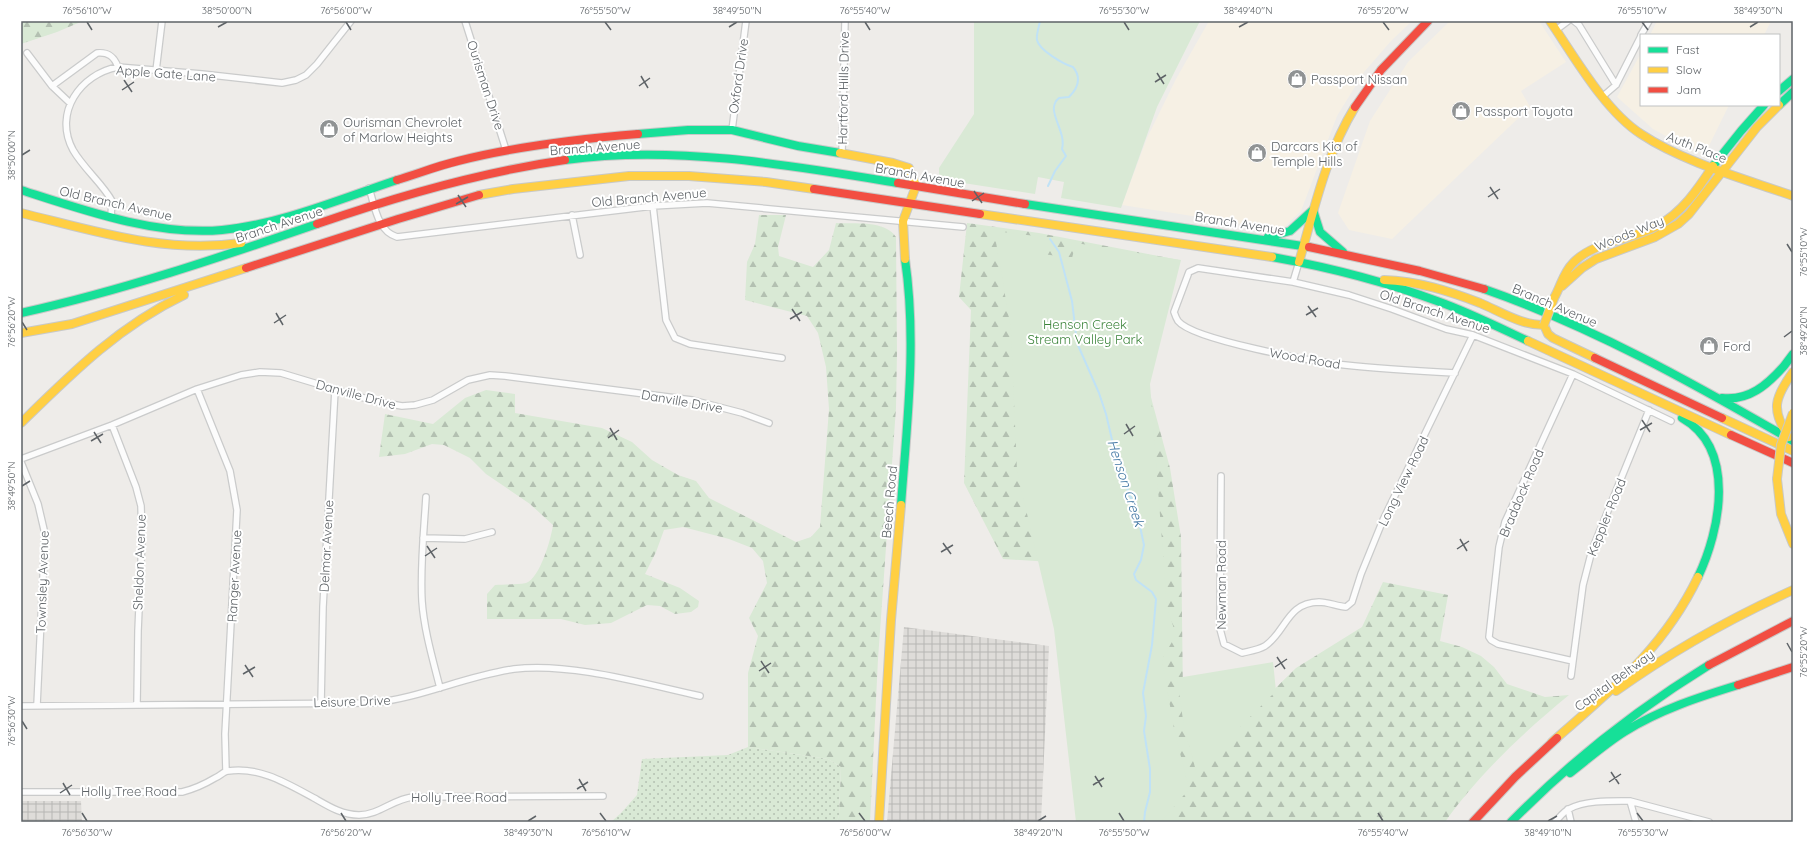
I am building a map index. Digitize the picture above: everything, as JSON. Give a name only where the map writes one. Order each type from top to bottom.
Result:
[{"type":"main road","points":[[1299,262],[1313,210],[1343,128],[1370,84],[1395,55],[1428,21]]},
{"type":"main road","name":"Auth Place","points":[[1550,21],[1602,97],[1621,118],[1640,134],[1676,154],[1793,196]]},
{"type":"main road","points":[[1780,90],[1793,79]]},
{"type":"main road","name":"Woods Way","points":[[1780,104],[1793,92]]},
{"type":"main road","name":"Woods Way","points":[[1540,325],[1560,288],[1565,273],[1585,255],[1601,246],[1651,230],[1669,219],[1683,206],[1763,106]]},
{"type":"main road","name":"Woods Way","points":[[1560,288],[1582,268],[1595,260],[1665,234],[1679,224],[1690,214],[1722,170],[1757,127],[1778,106]]},
{"type":"main road","name":"Old Branch Avenue","points":[[21,190],[67,205],[154,226],[189,230],[222,230],[268,222],[456,161],[506,150],[582,138],[649,132],[714,129],[732,130],[798,146],[900,164],[909,168],[916,186]]},
{"type":"main road","name":"Branch Avenue","points":[[21,313],[75,302],[135,284],[433,186],[503,170],[577,158],[605,156],[660,155],[706,157],[788,166],[1045,208],[1304,245],[1450,279],[1526,304],[1613,342],[1714,396],[1792,441]]},
{"type":"main road","points":[[21,333],[72,324],[252,267],[380,224],[469,198],[513,189],[636,176],[689,176],[744,180],[1299,262],[1374,280],[1433,299],[1568,358],[1648,397],[1793,463]]},
{"type":"main road","name":"Beech Road","points":[[879,822],[891,620],[904,471],[911,350],[910,295],[903,246],[903,221],[908,204],[916,186]]},
{"type":"main road","points":[[1257,238],[1279,235],[1290,231],[1313,210]]},
{"type":"main road","points":[[1313,210],[1320,232],[1324,238],[1346,255]]},
{"type":"main road","points":[[21,213],[132,239],[175,247],[232,245],[284,234]]},
{"type":"main road","points":[[21,423],[125,327],[173,299],[252,267]]},
{"type":"main road","points":[[1374,280],[1403,280],[1443,291],[1490,308],[1526,324],[1540,325],[1553,338],[1793,451]]},
{"type":"main road","points":[[1714,396],[1737,400],[1760,390],[1784,366],[1793,354]]},
{"type":"main road","points":[[1792,441],[1782,429],[1775,409],[1782,387],[1793,372]]},
{"type":"main road","points":[[1552,742],[1625,676],[1662,637],[1687,600],[1697,579],[1714,533],[1721,492],[1719,474],[1710,448],[1690,422],[1648,397]]},
{"type":"main road","points":[[1793,413],[1781,445],[1777,479],[1782,514],[1793,544]]},
{"type":"main road","name":"Capital Beltway","points":[[1473,822],[1501,790],[1552,742],[1597,705],[1660,661],[1724,623],[1793,590]]},
{"type":"main road","points":[[1511,822],[1585,752],[1648,703],[1738,648],[1793,621]]},
{"type":"main road","points":[[1514,822],[1590,757],[1614,739],[1642,722],[1686,702],[1793,668]]},
{"type":"street","points":[[156,71],[162,21]]},
{"type":"street","name":"Apple Gate Lane","points":[[70,103],[76,93],[90,78],[102,71],[118,67],[202,74],[268,82],[282,83],[296,80],[306,75],[317,64],[351,21]]},
{"type":"street","name":"Ourisman Drive","points":[[465,21],[506,150]]},
{"type":"street","name":"Oxford Drive","points":[[732,130],[746,21]]},
{"type":"street","name":"Hartford Hills Drive","points":[[842,154],[845,21]]},
{"type":"street","points":[[1556,30],[1568,21]]},
{"type":"street","points":[[1574,21],[1579,24],[1616,85]]},
{"type":"street","points":[[1642,34],[1649,21]]},
{"type":"street","points":[[1602,97],[1616,85],[1640,37]]},
{"type":"street","points":[[27,53],[52,86],[70,103],[68,116],[70,141],[84,165],[112,201],[111,216]]},
{"type":"street","points":[[52,86],[97,53],[109,55],[114,59],[118,67]]},
{"type":"street","points":[[369,188],[380,224]]},
{"type":"street","name":"Old Branch Avenue","points":[[380,224],[386,232],[397,237],[653,206],[707,203],[963,227]]},
{"type":"street","points":[[653,206],[666,320],[676,338],[690,344],[782,358]]},
{"type":"street","points":[[572,215],[580,255]]},
{"type":"street","points":[[1293,282],[1299,262]]},
{"type":"street","name":"Old Branch Avenue","points":[[1176,305],[1184,280],[1189,272],[1198,268],[1293,282],[1349,295],[1473,336],[1573,374],[1671,421]]},
{"type":"street","name":"Wood Road","points":[[1176,305],[1174,312],[1178,321],[1182,324],[1200,333],[1263,351],[1344,365],[1455,373]]},
{"type":"street","name":"Long View Road","points":[[1324,603],[1346,607],[1352,602],[1361,574],[1383,520],[1473,336]]},
{"type":"street","name":"Danville Drive","points":[[21,461],[197,389],[241,375],[260,372],[281,373],[388,405],[409,406],[433,400],[468,380],[490,375],[692,400],[742,413],[769,422]]},
{"type":"street","name":"Braddock Road","points":[[1573,374],[1506,522],[1498,548],[1489,637],[1498,644],[1573,661]]},
{"type":"street","name":"Ranger Avenue","points":[[197,389],[230,471],[237,510],[227,704],[225,755],[226,771]]},
{"type":"street","name":"Delmar Avenue","points":[[321,703],[323,607],[335,390]]},
{"type":"street","name":"Keppler Road","points":[[1571,676],[1583,585],[1592,550],[1648,410]]},
{"type":"street","name":"Sheldon Avenue","points":[[112,425],[134,480],[141,506],[142,545],[138,630],[137,704]]},
{"type":"street","name":"Townsley Avenue","points":[[21,461],[38,504],[45,534],[37,705]]},
{"type":"street","name":"Newman Road","points":[[1221,476],[1219,623],[1224,644],[1242,653],[1257,650],[1272,641],[1288,618],[1299,607],[1313,603],[1324,603]]},
{"type":"street","points":[[426,497],[423,538],[422,601],[424,622],[440,688]]},
{"type":"street","points":[[423,538],[465,539],[492,532]]},
{"type":"street","name":"Leisure Drive","points":[[21,706],[393,701],[497,672],[541,668],[559,669],[616,678],[700,696]]},
{"type":"street","name":"Holly Tree Road","points":[[21,792],[182,792],[201,786],[226,771],[253,771],[268,776],[338,811],[360,815],[382,809],[398,800],[413,797],[603,796]]},
{"type":"street","points":[[1630,801],[1636,822]]},
{"type":"street","points":[[1556,822],[1568,809],[1602,802],[1630,801],[1709,822]]},
{"type":"street","points":[[1568,809],[1571,822]]},
{"type":"shaded area","points":[[1209,21],[1412,21],[1391,41],[1364,72],[1337,116],[1301,211],[1281,230],[1122,205],[1147,138],[1176,79]]},
{"type":"shaded area","points":[[1450,21],[1539,21],[1566,62],[1521,91],[1530,107],[1392,239],[1349,230],[1338,213],[1370,121],[1408,62]]},
{"type":"shaded area","points":[[1657,21],[1718,21],[1720,23],[1722,21],[1771,21],[1764,34],[1650,34]]},
{"type":"shaded area","points":[[1640,55],[1640,106],[1729,106],[1706,152],[1675,141],[1653,129],[1617,97]]},
{"type":"shaded area","points":[[904,627],[1049,646],[1041,822],[887,822]]},
{"type":"shaded area","points":[[21,801],[81,801],[82,822],[21,822]]},
{"type":"green space","points":[[21,21],[83,21],[57,32],[21,44]]},
{"type":"green space","points":[[974,21],[1200,21],[1157,107],[1121,208],[1061,198],[1064,182],[1038,177],[1035,194],[944,180],[939,176],[939,168],[974,114]]},
{"type":"green space","points":[[759,215],[786,215],[778,247],[779,256],[813,267],[829,250],[836,223],[877,225],[885,228],[896,237],[896,408],[878,659],[870,822],[837,822],[839,815],[841,767],[828,759],[748,747],[748,673],[758,636],[749,618],[767,583],[763,561],[752,548],[729,539],[683,527],[664,530],[656,552],[645,574],[680,588],[699,601],[698,607],[691,612],[675,614],[660,606],[647,605],[611,623],[585,625],[561,619],[487,619],[487,594],[495,585],[522,584],[531,580],[536,574],[544,557],[553,525],[530,504],[486,474],[470,458],[444,445],[432,444],[405,454],[379,457],[385,414],[433,424],[465,398],[486,390],[515,394],[515,413],[602,428],[632,442],[652,460],[678,475],[696,481],[709,498],[796,542],[811,537],[820,527],[829,409],[826,367],[818,333],[807,316],[745,300],[747,262],[755,244]]},
{"type":"green space","points":[[967,223],[1039,233],[1179,260],[1156,336],[1149,390],[1170,468],[1181,537],[1183,697],[1244,719],[1296,668],[1362,627],[1383,582],[1448,595],[1440,641],[1462,647],[1481,656],[1494,667],[1507,684],[1545,697],[1569,695],[1503,754],[1472,787],[1445,822],[1124,822],[1051,562],[1003,559],[964,483],[971,310],[959,297]]},
{"type":"green space","name":"Henson Creek Stream Valley Park","points":[[1002,232],[1045,237],[1043,254],[1072,258],[1076,243],[1181,260],[1150,384],[1167,607],[1176,635],[1162,659],[1174,729],[1189,789],[1161,822],[1076,822],[1054,629],[1017,471],[1011,330],[996,242]]},
{"type":"green space","points":[[1273,662],[1276,691],[1196,771],[1184,727],[1177,678]]},
{"type":"green space","points":[[748,747],[828,759],[841,767],[839,815],[837,822],[611,822],[637,795],[642,759],[728,755]]},
{"type":"waterway","name":"Henson Creek","points":[[1040,21],[1037,36],[1039,44],[1052,56],[1073,67],[1076,71],[1078,79],[1077,86],[1069,97],[1059,98],[1055,103],[1055,114],[1062,135],[1062,149],[1066,156],[1055,171],[1048,186]]},
{"type":"waterway","name":"Henson Creek","points":[[1050,239],[1059,252],[1072,301],[1077,343],[1099,393],[1113,444],[1126,474],[1128,493],[1135,504],[1144,545],[1141,560],[1134,574],[1136,580],[1152,592],[1156,599],[1152,645],[1143,693],[1146,716],[1144,731],[1150,769],[1150,792],[1144,822]]},
{"type":"traffic: fast","points":[[1780,90],[1793,79]]},
{"type":"traffic: fast","points":[[1780,104],[1793,92]]},
{"type":"traffic: fast","points":[[1713,166],[1763,106]]},
{"type":"traffic: fast","points":[[638,134],[688,130],[732,130],[798,146],[840,153]]},
{"type":"traffic: fast","points":[[565,160],[606,156],[690,156],[774,164],[898,183]]},
{"type":"traffic: fast","points":[[21,190],[69,206],[120,220],[171,229],[197,231],[222,230],[265,223],[310,210],[397,180]]},
{"type":"traffic: fast","points":[[1025,204],[1309,247]]},
{"type":"traffic: fast","points":[[1313,210],[1320,232],[1343,252]]},
{"type":"traffic: fast","points":[[1268,237],[1290,231],[1313,210]]},
{"type":"traffic: fast","points":[[21,313],[134,284],[317,224]]},
{"type":"traffic: fast","points":[[1272,257],[1314,265],[1396,287],[1449,305],[1528,341]]},
{"type":"traffic: fast","points":[[901,505],[911,351],[909,290],[905,259]]},
{"type":"traffic: fast","points":[[1484,289],[1524,304],[1603,338],[1680,377],[1793,441]]},
{"type":"traffic: fast","points":[[1784,366],[1793,354]]},
{"type":"traffic: fast","points":[[1722,398],[1741,397],[1757,390],[1784,366]]},
{"type":"traffic: fast","points":[[1682,418],[1699,432],[1711,449],[1717,470],[1719,492],[1717,515],[1713,537],[1698,577]]},
{"type":"traffic: fast","points":[[1511,822],[1581,757],[1630,718],[1709,665]]},
{"type":"traffic: fast","points":[[1570,773],[1610,742],[1637,724],[1680,705],[1738,685]]},
{"type":"traffic: slow","points":[[1550,21],[1591,82],[1615,112],[1641,134],[1658,144],[1695,161],[1793,196]]},
{"type":"traffic: slow","points":[[1562,286],[1582,268],[1596,259],[1655,237],[1678,224],[1689,214],[1757,127],[1778,106]]},
{"type":"traffic: slow","points":[[1299,262],[1328,163],[1355,107]]},
{"type":"traffic: slow","points":[[840,153],[893,163],[909,168],[916,186],[903,221],[905,259]]},
{"type":"traffic: slow","points":[[1554,298],[1567,271],[1573,263],[1591,250],[1602,245],[1647,231],[1666,221],[1689,200],[1713,166]]},
{"type":"traffic: slow","points":[[479,195],[513,189],[629,176],[689,176],[766,182],[814,189]]},
{"type":"traffic: slow","points":[[21,213],[130,239],[157,243],[212,246],[241,243]]},
{"type":"traffic: slow","points":[[980,214],[1272,257]]},
{"type":"traffic: slow","points":[[21,333],[72,324],[246,268]]},
{"type":"traffic: slow","points":[[1384,280],[1409,282],[1433,287],[1457,294],[1527,323],[1544,325],[1548,334],[1553,338],[1595,358]]},
{"type":"traffic: slow","points":[[21,423],[59,386],[117,336],[160,307],[184,295]]},
{"type":"traffic: slow","points":[[1544,325],[1554,298]]},
{"type":"traffic: slow","points":[[1528,341],[1731,435]]},
{"type":"traffic: slow","points":[[1789,437],[1779,419],[1777,404],[1782,389],[1793,372]]},
{"type":"traffic: slow","points":[[1777,479],[1781,445],[1793,413]]},
{"type":"traffic: slow","points":[[1722,418],[1793,451]]},
{"type":"traffic: slow","points":[[1777,479],[1781,514],[1793,544]]},
{"type":"traffic: slow","points":[[879,822],[891,620],[901,505]]},
{"type":"traffic: slow","points":[[1552,742],[1595,705],[1652,648],[1684,603],[1698,577]]},
{"type":"traffic: slow","points":[[1616,691],[1637,676],[1702,636],[1793,590]]},
{"type":"traffic: jam","points":[[1355,107],[1381,70],[1428,21]]},
{"type":"traffic: jam","points":[[397,180],[450,163],[502,151],[592,138],[638,134]]},
{"type":"traffic: jam","points":[[317,224],[440,186],[502,171],[565,160]]},
{"type":"traffic: jam","points":[[898,183],[1025,204]]},
{"type":"traffic: jam","points":[[814,189],[980,214]]},
{"type":"traffic: jam","points":[[246,268],[398,219],[479,195]]},
{"type":"traffic: jam","points":[[1309,247],[1420,271],[1484,289]]},
{"type":"traffic: jam","points":[[1595,358],[1722,418]]},
{"type":"traffic: jam","points":[[1731,435],[1793,463]]},
{"type":"traffic: jam","points":[[1709,665],[1793,621]]},
{"type":"traffic: jam","points":[[1738,685],[1793,667]]},
{"type":"traffic: jam","points":[[1473,822],[1515,777],[1557,738]]},
{"type":"place","name":"Passport Nissan","points":[[1297,79]]},
{"type":"place","name":"Passport Toyota","points":[[1461,111]]},
{"type":"place","name":"Ourisman Chevrolet of Marlow Heights","points":[[329,129]]},
{"type":"place","name":"Darcars Kia of Temple Hills","points":[[1257,153]]},
{"type":"place","name":"Ford","points":[[1709,346]]}]
